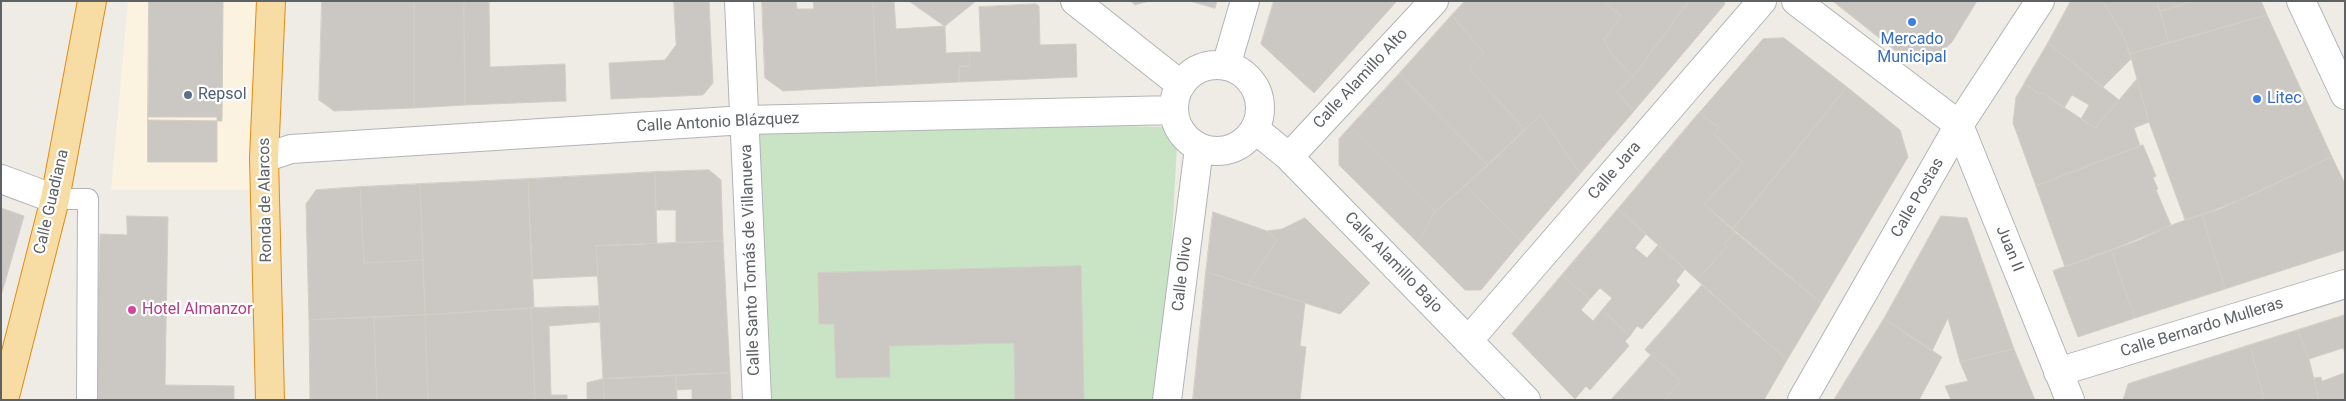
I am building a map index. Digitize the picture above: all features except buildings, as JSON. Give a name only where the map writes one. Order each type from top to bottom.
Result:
[{"type":"highway","name":"Calle Guadiana","points":[[4,400],[55,199],[92,1]]},
{"type":"highway","name":"Ronda de Alarcos","points":[[270,400],[264,158],[271,1]]},
{"type":"street","name":"Calle Santo Tomás de Villanueva","points":[[739,1],[757,400]]},
{"type":"street","points":[[1075,1],[1181,85]]},
{"type":"street","points":[[1226,66],[1245,1]]},
{"type":"street","name":"Calle Alamillo Alto","points":[[1289,157],[1434,1]]},
{"type":"street","name":"Calle Jara","points":[[1468,341],[1762,1]]},
{"type":"street","points":[[1796,1],[1959,125]]},
{"type":"street","name":"Calle Postas","points":[[1802,400],[1959,125],[2040,1]]},
{"type":"street","points":[[2301,1],[2345,95]]},
{"type":"street","points":[[1209,66],[1226,66],[1244,73],[1256,88],[1261,113],[1256,130],[1244,143],[1222,152],[1199,148],[1189,142],[1178,127],[1174,110],[1176,94],[1192,73],[1209,66]]},
{"type":"street","name":"Calle Antonio Blázquez","points":[[264,158],[291,149],[745,120],[1174,110]]},
{"type":"street","name":"Juan II","points":[[1959,125],[2070,400]]},
{"type":"street","name":"Calle Alamillo Bajo","points":[[1256,130],[1289,157],[1526,400]]},
{"type":"street","name":"Calle Olivo","points":[[1167,400],[1199,148]]},
{"type":"street","points":[[1,179],[55,199]]},
{"type":"street","name":"Calle Bernardo Mulleras","points":[[2058,372],[2345,284]]},
{"type":"lane","points":[[55,199],[88,199],[87,400]]},
{"type":"shaded area","name":"Repsol","points":[[128,1],[257,1],[255,190],[111,190]]},
{"type":"green space","points":[[745,120],[1178,127],[1163,400],[757,400]]},
{"type":"place","name":"Mercado Municipal","points":[[1912,22]]},
{"type":"place","name":"Repsol","points":[[188,95]]},
{"type":"place","name":"Litec","points":[[2257,99]]},
{"type":"place","name":"Hotel Almanzor","points":[[132,310]]}]
